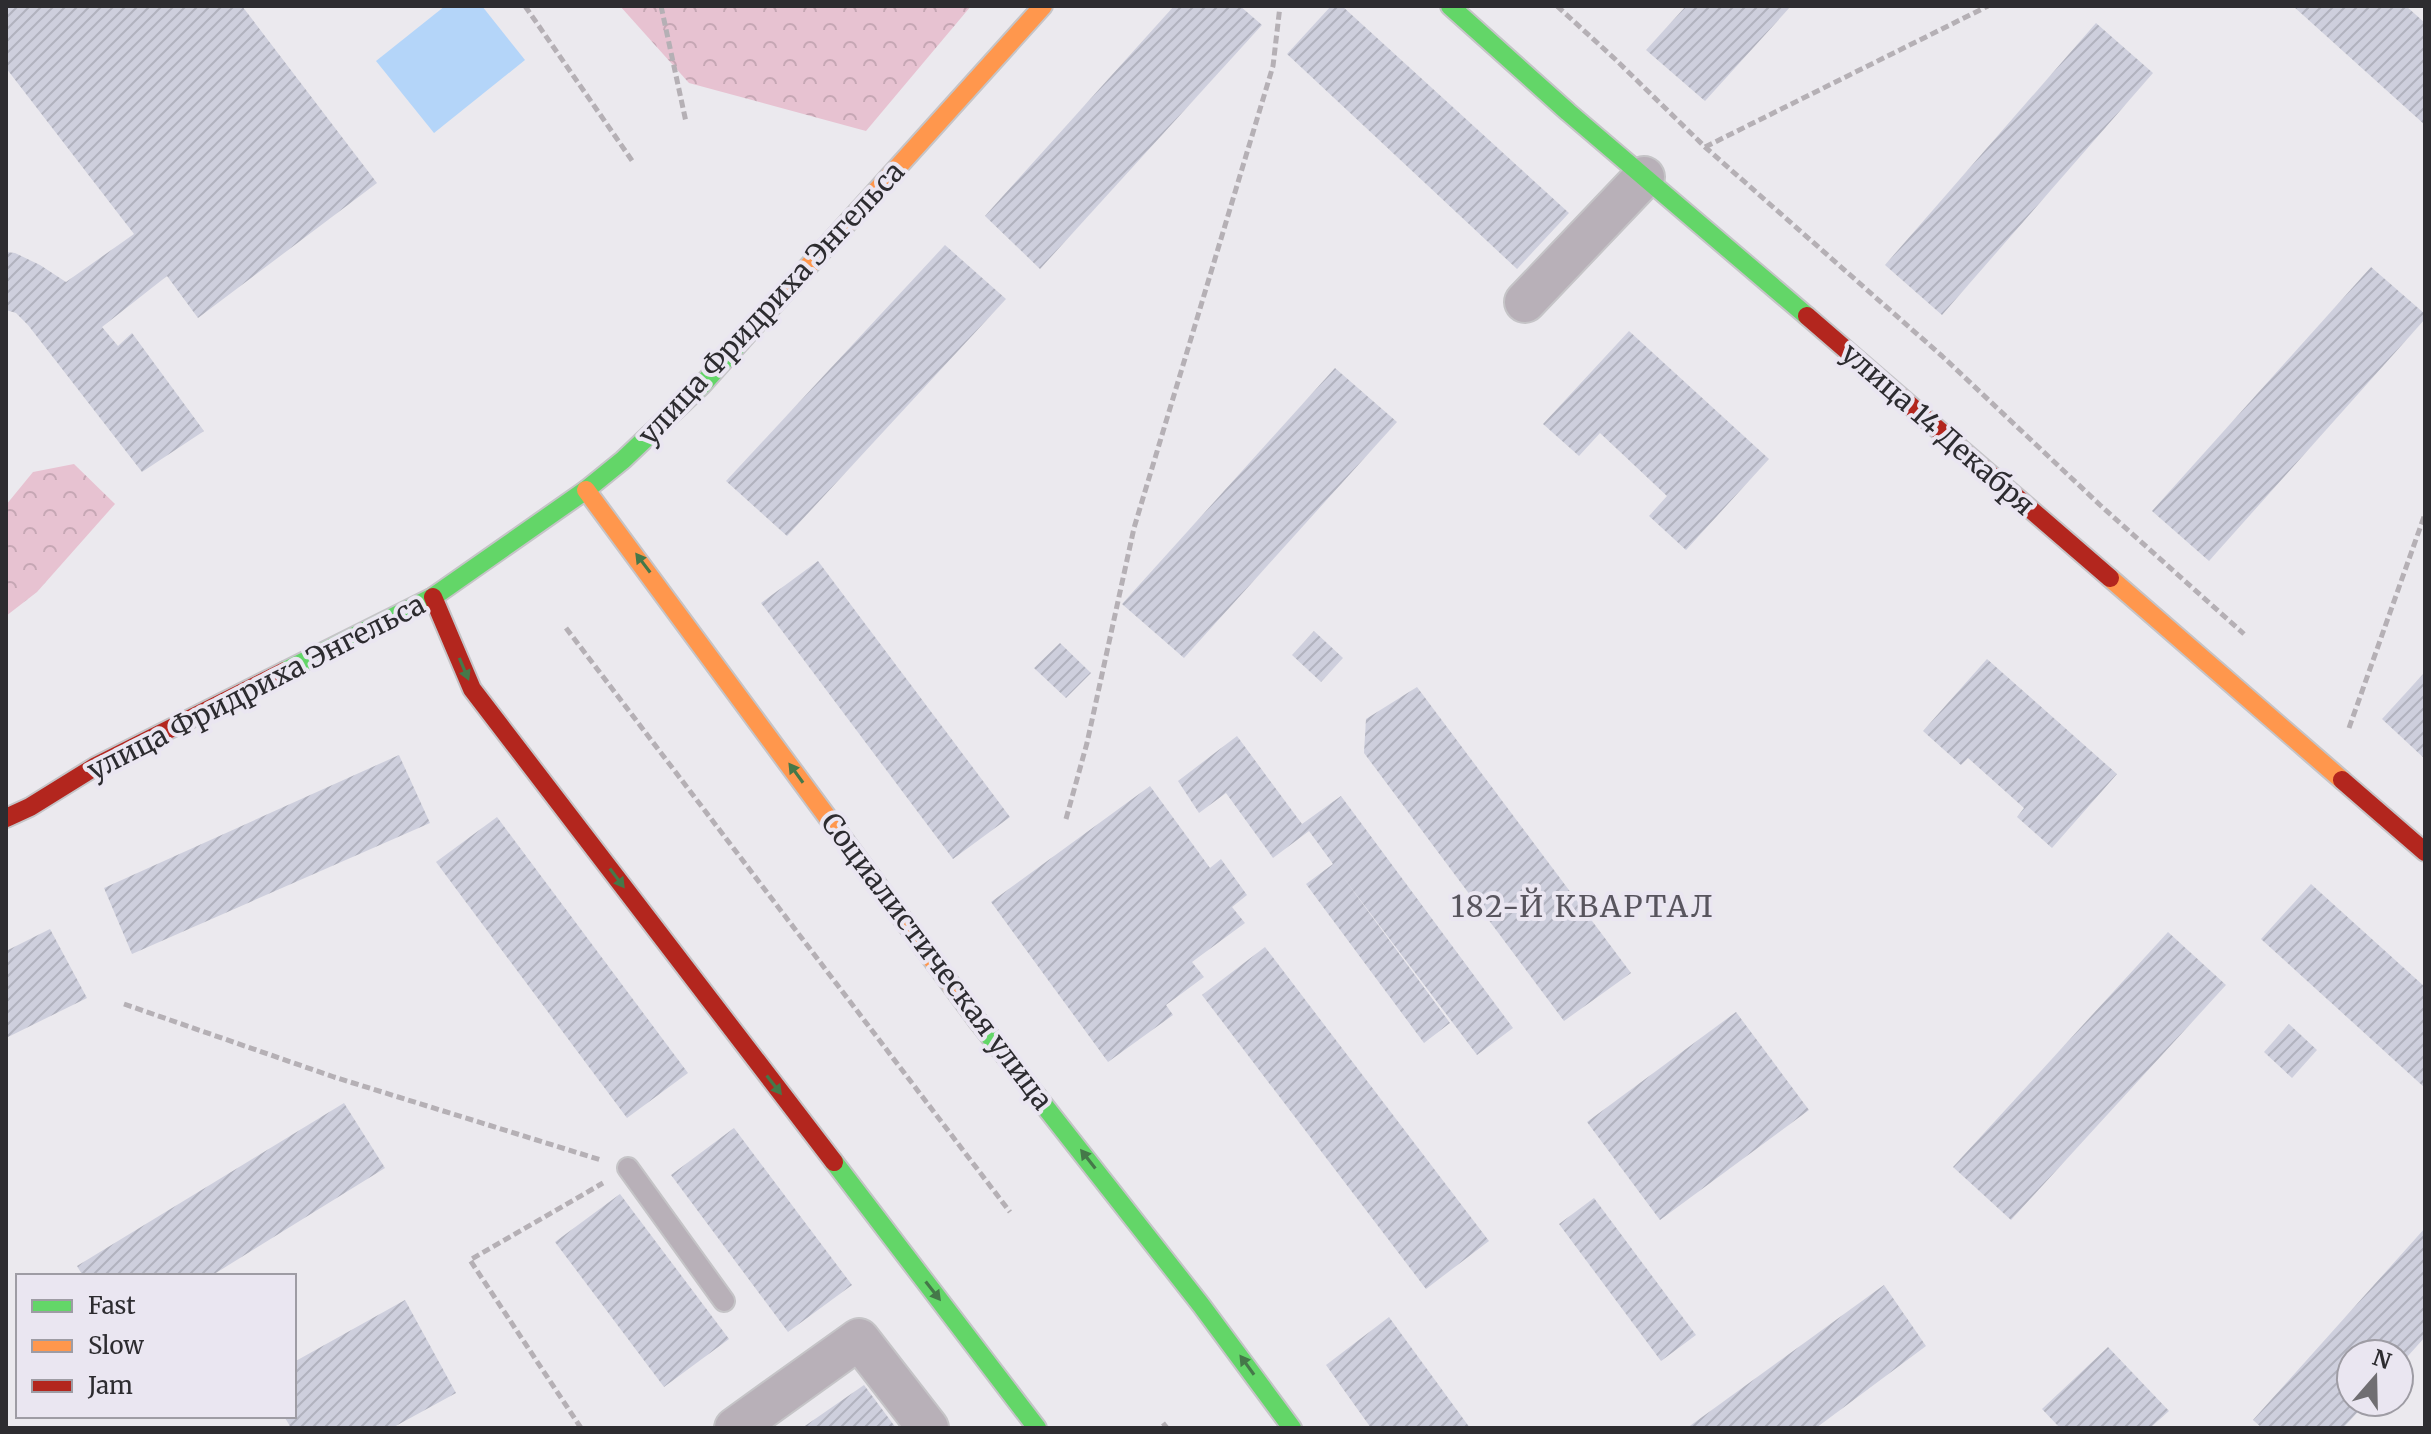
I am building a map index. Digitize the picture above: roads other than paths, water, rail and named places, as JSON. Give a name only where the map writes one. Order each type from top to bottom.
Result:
[{"type":"street","name":"улица Фридриха Энгельса","points":[[6,818],[30,807],[96,766],[433,597],[586,490],[623,460],[702,385],[1043,6]]},
{"type":"street","name":"улица 14 Декабря","points":[[1450,6],[1568,112],[2425,852]]},
{"type":"street","points":[[1525,302],[1644,177]]},
{"type":"street","name":"Социалистическая улица","points":[[586,490],[648,569],[920,945],[1216,1322],[1292,1428]]},
{"type":"street","points":[[433,597],[472,689],[1037,1428]]},
{"type":"street","points":[[735,1428],[859,1339],[928,1428]]},
{"type":"lane","points":[[628,1168],[724,1301]]},
{"type":"water","points":[[445,6],[482,6],[525,60],[434,133],[376,61]]},
{"type":"district","name":"182-Й КВАРТАЛ","points":[[1583,906]]}]
